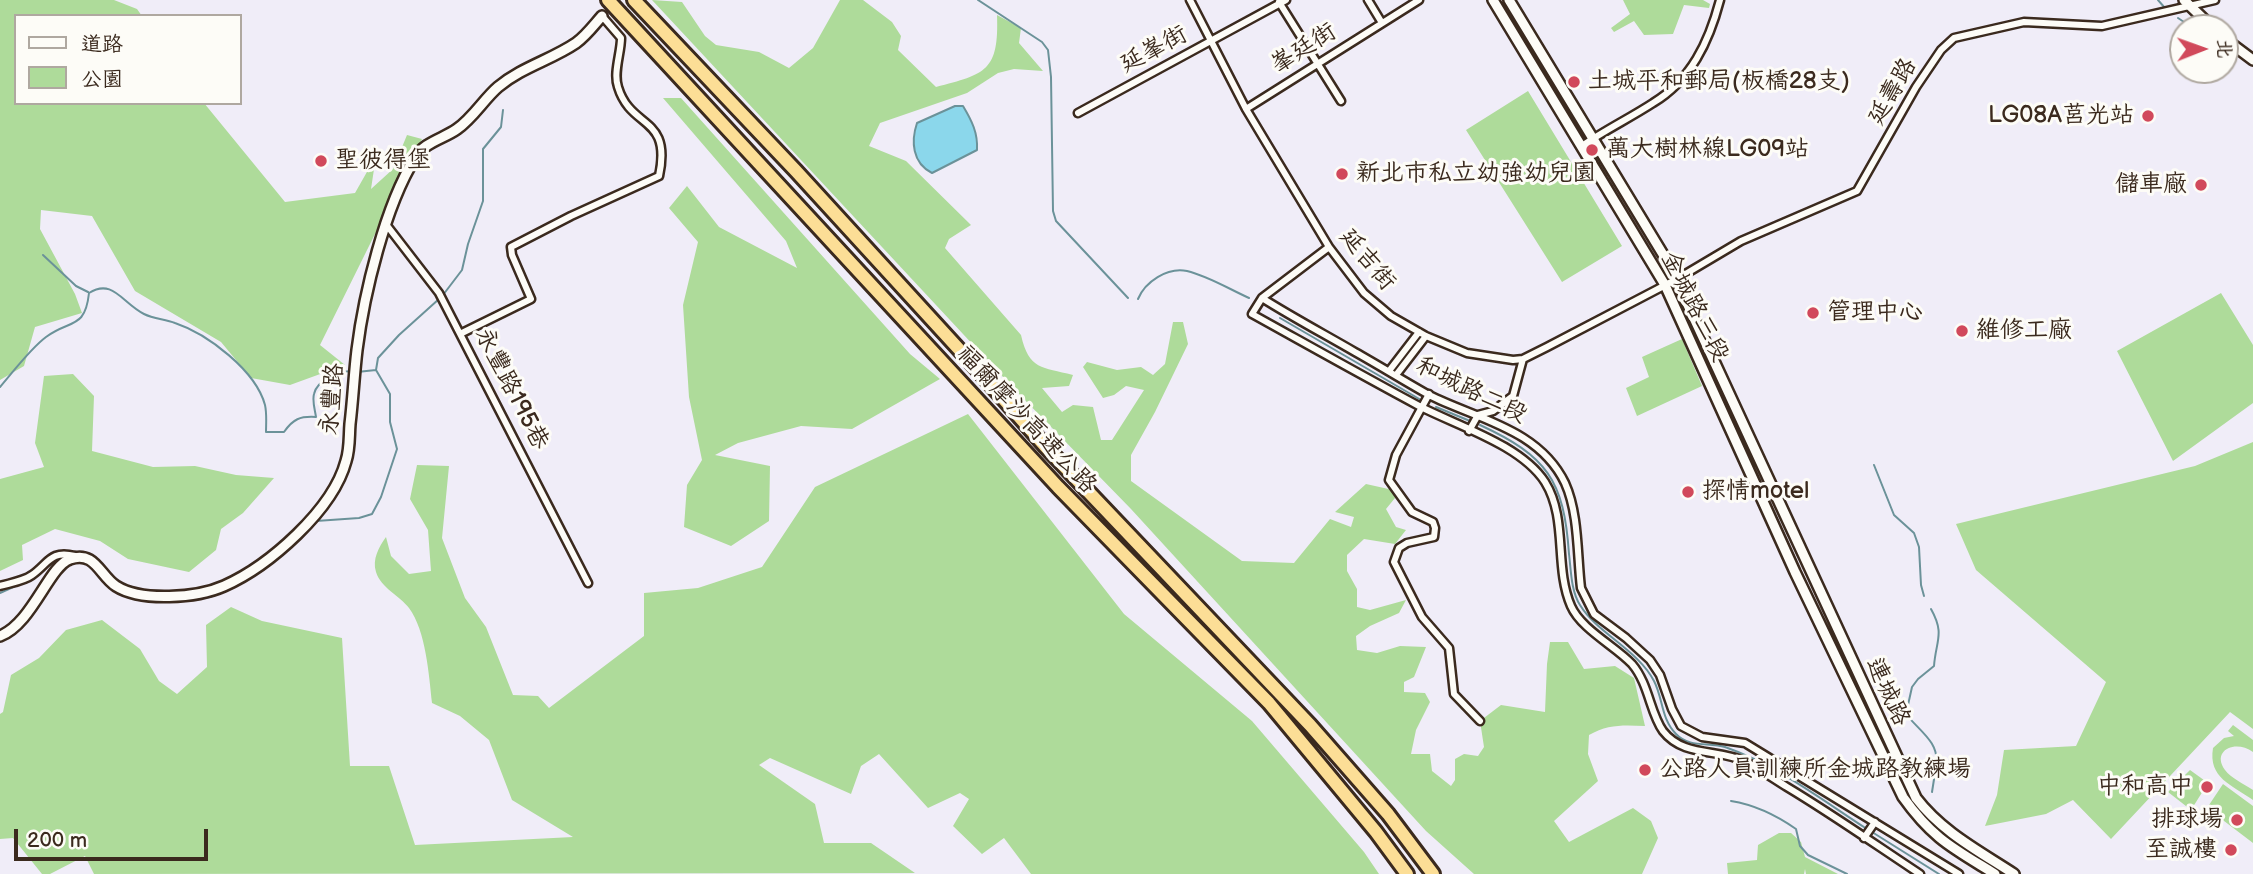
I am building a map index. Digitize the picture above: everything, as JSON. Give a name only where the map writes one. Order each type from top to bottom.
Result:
[{"type":"highway","name":"福爾摩沙高速公路","points":[[608,0],[1058,487],[1269,703],[1376,832],[1407,874]]},
{"type":"highway","name":"福爾摩沙高速公路","points":[[634,0],[814,191],[1045,446],[1310,725],[1388,814],[1433,874]]},
{"type":"main road","name":"金城路三段","points":[[1493,0],[1665,285],[1832,646]]},
{"type":"main road","name":"金城路三段","points":[[1509,0],[1676,279],[1843,641]]},
{"type":"main road","name":"永豐路","points":[[80,557],[90,559],[118,588],[146,597],[193,596],[224,586],[259,566],[293,540],[325,503],[346,462],[357,348],[386,223],[414,159],[422,149],[457,129],[498,87],[515,75],[578,42],[602,16]]},
{"type":"main road","points":[[0,636],[18,624],[65,562],[80,557]]},
{"type":"main road","name":"連城路","points":[[1843,641],[1916,798],[1939,824],[1954,836],[2014,874]]},
{"type":"main road","name":"連城路","points":[[1832,646],[1903,797],[1924,826],[1944,843],[1995,874]]},
{"type":"street","name":"延吉街","points":[[1189,0],[1246,109],[1329,247],[1364,293],[1391,316],[1426,336],[1467,353],[1523,359]]},
{"type":"street","points":[[1368,0],[1382,23]]},
{"type":"street","name":"峯廷街","points":[[1246,109],[1419,0]]},
{"type":"street","points":[[1582,146],[1654,103],[1686,75],[1708,40],[1720,0]]},
{"type":"street","name":"延壽路","points":[[1665,285],[1741,242],[1857,191],[1916,87],[1941,50],[1954,38],[2024,22],[2102,26],[2187,3],[2215,0]]},
{"type":"street","name":"延峯街","points":[[1078,113],[1281,1]]},
{"type":"street","points":[[1281,1],[1341,101]]},
{"type":"street","points":[[461,333],[531,299],[512,255],[512,247],[570,216],[659,176],[662,147],[660,137],[620,94],[616,82],[621,38],[602,16]]},
{"type":"street","name":"永豐路195巷","points":[[386,223],[439,293],[588,583]]},
{"type":"street","points":[[1262,298],[1329,247]]},
{"type":"street","points":[[1469,431],[1478,415],[1493,411],[1513,396],[1523,359],[1665,285]]},
{"type":"street","name":"和城路二段","points":[[1670,737],[1662,730],[1636,669],[1572,608],[1565,585],[1553,500],[1545,482],[1530,464],[1514,452],[1422,408],[1252,314],[1262,298],[1429,394],[1507,429],[1539,450],[1566,485],[1571,503],[1581,588],[1586,601],[1594,614],[1650,660],[1660,675],[1677,723],[1681,726]]},
{"type":"street","points":[[1389,371],[1419,332]]},
{"type":"street","points":[[1396,375],[1426,336]]},
{"type":"street","points":[[1429,394],[1396,455],[1389,480],[1412,512],[1433,522],[1434,537],[1407,543],[1399,548],[1394,562],[1422,617],[1449,648],[1454,694],[1480,720]]},
{"type":"street","points":[[1500,445],[1507,429]]},
{"type":"street","points":[[0,586],[31,577],[47,560],[63,553],[80,557]]},
{"type":"street","points":[[1920,874],[1773,778],[1740,760],[1691,750],[1670,737],[1681,726],[1702,737],[1736,740],[1959,874]]},
{"type":"street","points":[[1740,760],[1751,748]]},
{"type":"street","points":[[1864,838],[1875,822]]},
{"type":"green space","points":[[0,0],[114,0],[137,9],[141,14],[14,14],[14,105],[206,105],[285,202],[355,193],[376,156],[371,189],[393,169],[407,135],[422,139],[320,345],[345,365],[290,385],[251,378],[221,342],[135,291],[92,216],[41,210],[40,229],[75,294],[82,313],[35,327],[24,366],[0,380]]},
{"type":"green space","points":[[652,0],[682,2],[705,36],[716,45],[759,52],[789,68],[813,48],[840,0],[863,0],[892,22],[901,36],[898,50],[936,87],[967,78],[986,67],[995,48],[997,15],[1021,28],[1019,43],[1043,71],[1014,69],[998,73],[967,93],[880,123],[869,146],[906,161],[971,225],[949,239],[945,248],[1021,335],[1033,361],[1045,368],[1073,375],[1069,386],[1042,388],[1062,412],[1073,405],[1093,407],[1101,440],[1112,440],[1144,390],[1126,386],[1114,395],[1103,398],[1083,367],[1087,362],[1117,370],[1141,367],[1153,375],[1165,364],[1173,322],[1183,322],[1188,344],[1131,455],[1131,481],[1242,561],[1294,563],[1330,519],[1351,527],[1354,517],[1335,512],[1366,484],[1393,490],[1395,498],[1386,509],[1396,527],[1406,530],[1395,544],[1364,539],[1347,555],[1347,571],[1357,589],[1357,607],[1370,610],[1406,600],[1399,613],[1370,626],[1356,636],[1357,650],[1377,653],[1400,646],[1426,647],[1414,677],[1404,682],[1404,692],[1425,693],[1430,702],[1416,730],[1411,754],[1430,754],[1432,771],[1451,786],[1455,780],[1455,759],[1464,754],[1478,756],[1484,747],[1480,721],[1501,705],[1545,712],[1550,642],[1568,642],[1584,669],[1615,666],[1634,678],[1645,726],[1610,727],[1589,735],[1588,754],[1598,781],[1554,821],[1569,842],[1633,808],[1651,821],[1658,838],[1642,874],[1474,874],[1426,831],[1131,509],[1017,392]]},
{"type":"green space","points":[[1623,0],[1703,0],[1710,4],[1709,8],[1684,5],[1673,34],[1644,35],[1634,21],[1614,32],[1611,28],[1630,14]]},
{"type":"green space","points":[[1528,91],[1622,246],[1562,282],[1466,130]]},
{"type":"green space","points":[[663,98],[681,98],[910,354],[940,379],[852,429],[801,426],[738,443],[715,455],[770,466],[769,521],[731,546],[684,527],[687,485],[702,460],[689,397],[683,305],[698,242],[669,208],[687,186],[719,227],[797,268],[786,241]]},
{"type":"green space","points":[[2221,293],[2253,345],[2253,403],[2173,461],[2117,351]]},
{"type":"green space","points":[[1682,339],[1702,386],[1637,416],[1626,388],[1649,377],[1642,357]]},
{"type":"green space","points":[[73,374],[94,396],[92,451],[153,467],[195,466],[236,475],[274,478],[243,513],[221,529],[216,550],[189,572],[128,559],[100,541],[55,529],[22,545],[23,560],[0,571],[0,479],[44,467],[35,443],[44,376]]},
{"type":"green space","points":[[968,414],[1124,614],[1252,721],[1364,852],[1379,874],[1031,874],[1004,838],[982,854],[953,826],[969,799],[960,793],[928,808],[879,754],[861,766],[851,794],[770,758],[759,765],[815,804],[824,843],[871,843],[915,873],[94,874],[85,856],[50,874],[42,874],[13,838],[0,839],[0,714],[3,712],[11,675],[39,658],[66,630],[102,620],[140,649],[159,681],[177,694],[207,667],[206,625],[231,607],[262,621],[342,638],[350,766],[389,766],[415,845],[573,837],[512,800],[489,740],[460,716],[432,703],[426,654],[415,618],[409,608],[378,578],[376,558],[386,537],[391,556],[409,574],[431,571],[428,530],[410,499],[417,465],[449,466],[442,538],[465,598],[486,627],[513,695],[538,696],[549,708],[644,636],[644,593],[698,588],[762,567],[815,487]]},
{"type":"green space","points":[[2253,442],[2253,729],[2230,712],[2111,839],[2073,800],[2046,814],[1985,826],[1997,795],[2004,750],[2076,746],[2106,682],[1976,570],[1956,524],[2195,466]]},
{"type":"green space","points":[[2233,725],[2253,740],[2253,752],[2239,747],[2227,749],[2221,757],[2221,763],[2231,776],[2253,790],[2253,800],[2223,780],[2214,767],[2213,748],[2224,738],[2234,736],[2228,731]]},
{"type":"green space","points":[[2190,770],[2208,783],[2191,810],[2168,792]]},
{"type":"green space","name":"排球場","points":[[2223,784],[2253,806],[2253,843],[2207,808]]},
{"type":"green space","points":[[1779,833],[1791,833],[1801,842],[1805,857],[1838,874],[1806,874],[1805,869],[1804,874],[1728,874],[1727,863],[1757,860],[1758,845]]},
{"type":"water","points":[[955,106],[963,106],[969,117],[977,150],[932,173],[920,164],[917,158],[914,137],[917,123]]},
{"type":"waterway","points":[[978,0],[1042,42],[1048,50],[1051,77],[1053,211],[1056,221],[1128,298]]},
{"type":"waterway","points":[[2158,0],[2165,8]]},
{"type":"waterway","points":[[443,295],[462,270],[483,201],[483,149],[501,127],[503,110]]},
{"type":"waterway","points":[[43,255],[76,286],[88,292]]},
{"type":"waterway","points":[[1138,299],[1146,287],[1158,277],[1179,270],[1203,276],[1249,298]]},
{"type":"waterway","points":[[0,387],[40,342],[80,318],[87,305],[89,293],[105,288],[144,314],[188,328],[229,355],[252,379],[260,392],[266,408],[266,432],[284,432],[297,419],[316,417],[313,397],[319,384],[335,375],[352,371]]},
{"type":"waterway","points":[[357,372],[376,370],[378,358],[439,299]]},
{"type":"waterway","points":[[1280,318],[1421,400]]},
{"type":"waterway","points":[[316,521],[359,518],[372,514],[381,497],[397,449],[390,422],[390,394],[376,370]]},
{"type":"waterway","points":[[1436,407],[1470,421]]},
{"type":"waterway","points":[[1480,425],[1521,448],[1548,473],[1562,507],[1577,599],[1587,615],[1647,670],[1657,688],[1668,722],[1676,734],[1687,741],[1725,747],[1763,763],[1867,829]]},
{"type":"waterway","points":[[1874,465],[1894,515],[1914,533],[1919,547],[1924,596]]},
{"type":"waterway","points":[[271,552],[295,530]]},
{"type":"waterway","points":[[46,567],[66,557]]},
{"type":"waterway","points":[[0,593],[31,579]]},
{"type":"waterway","points":[[199,598],[211,597],[220,592]]},
{"type":"waterway","points":[[1931,609],[1939,631],[1934,666],[1912,687],[1906,714],[1931,743],[1935,750],[1936,765]]},
{"type":"waterway","points":[[1932,792],[1935,773]]},
{"type":"waterway","points":[[1731,801],[1757,808],[1796,829],[1800,846],[1808,855],[1847,874]]},
{"type":"waterway","points":[[1872,832],[1939,874]]},
{"type":"place","name":"土城平和郵局(板橋28支)","points":[[1574,82]]},
{"type":"place","name":"LG08A莒光站","points":[[2148,116]]},
{"type":"place","name":"萬大樹林線LG09站","points":[[1592,150]]},
{"type":"place","name":"聖彼得堡","points":[[321,161]]},
{"type":"place","name":"新北市私立幼強幼兒園","points":[[1342,174]]},
{"type":"place","name":"儲車廠","points":[[2201,185]]},
{"type":"place","name":"管理中心","points":[[1813,313]]},
{"type":"place","name":"維修工廠","points":[[1962,331]]},
{"type":"place","name":"探情motel","points":[[1688,492]]},
{"type":"place","name":"公路人員訓練所金城路教練場","points":[[1645,770]]},
{"type":"place","name":"中和高中","points":[[2207,787]]},
{"type":"place","name":"排球場","points":[[2237,820]]},
{"type":"place","name":"至誠樓","points":[[2231,850]]}]
